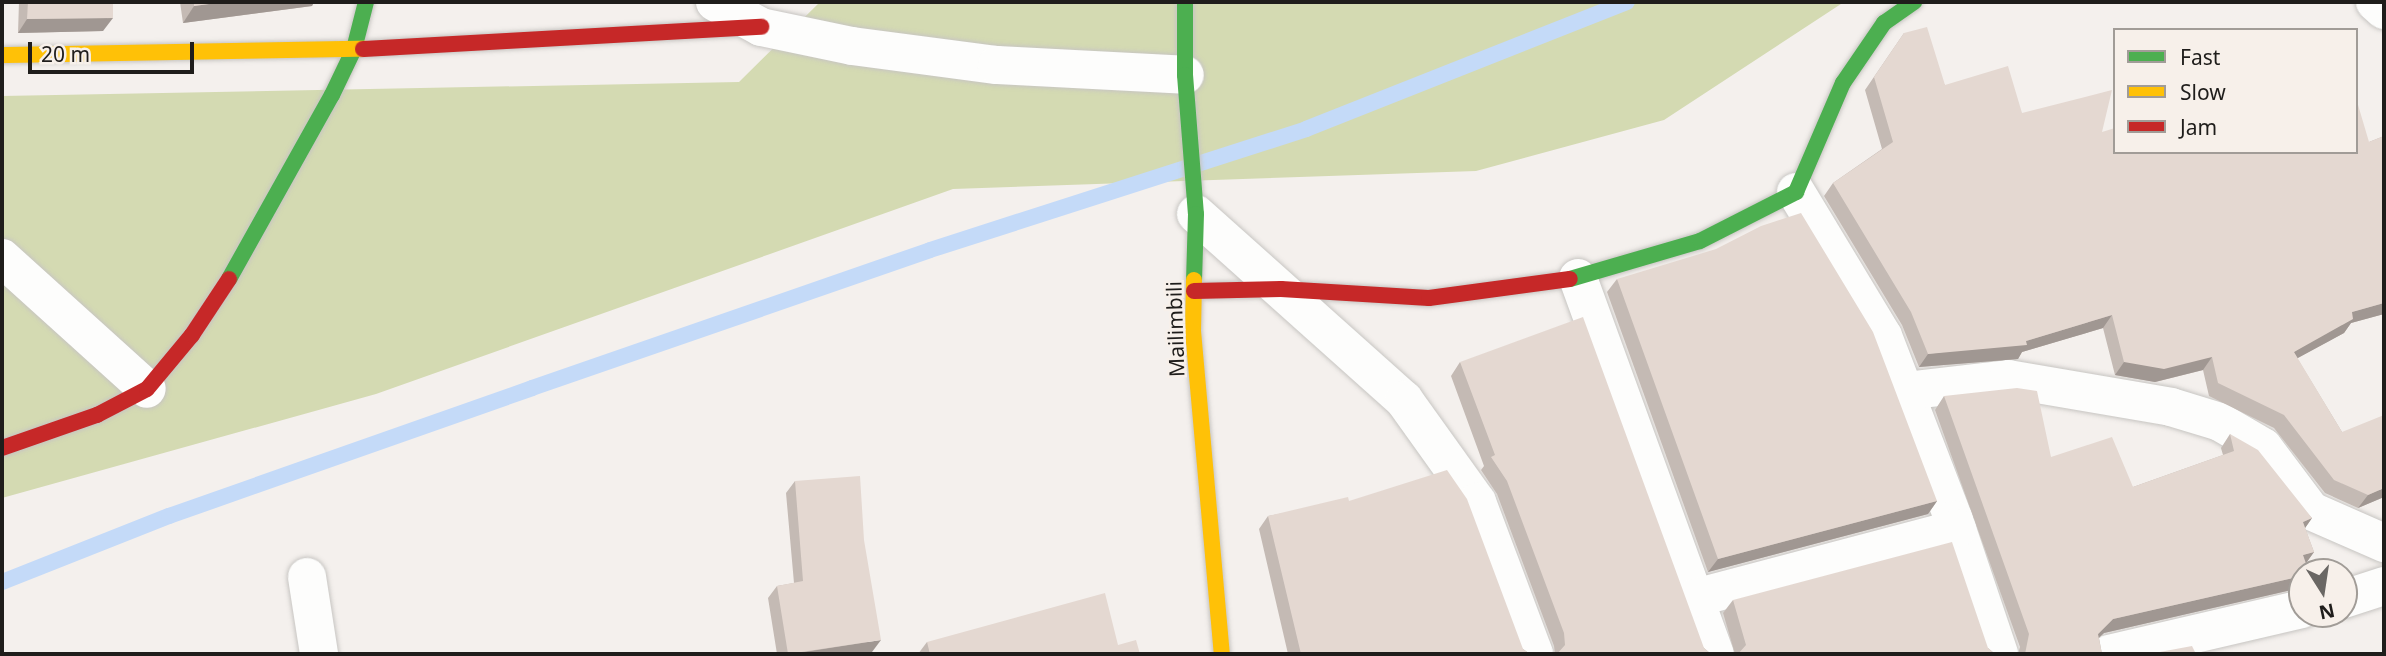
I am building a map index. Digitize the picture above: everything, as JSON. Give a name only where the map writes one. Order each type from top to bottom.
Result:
[{"type":"street","points":[[2,448],[97,415],[147,389],[192,335],[245,256],[354,49],[366,2]]},
{"type":"street","points":[[715,2],[761,27]]},
{"type":"street","name":"Mailimbili","points":[[1185,2],[1186,90],[1196,214],[1193,331],[1222,654]]},
{"type":"street","points":[[1194,290],[1281,289],[1429,298],[1578,278],[1700,241],[1796,192],[1843,83],[1884,23],[1914,2]]},
{"type":"street","points":[[2375,2],[2384,10]]},
{"type":"street","points":[[2,55],[354,49],[761,27],[852,46],[1186,90]]},
{"type":"street","points":[[1796,192],[1883,336],[1957,528],[1999,654]]},
{"type":"street","points":[[1196,214],[1404,400],[1477,502],[1534,654]]},
{"type":"street","points":[[2,258],[147,389]]},
{"type":"street","points":[[1578,278],[1716,654]]},
{"type":"street","points":[[1905,391],[2008,379],[2171,407],[2220,422],[2263,447],[2311,511],[2384,542]]},
{"type":"street","points":[[1695,598],[1957,528]]},
{"type":"street","points":[[307,577],[319,654]]},
{"type":"street","points":[[2358,594],[2384,586]]},
{"type":"street","points":[[2109,654],[2234,639],[2288,615]]},
{"type":"green space","points":[[820,2],[1844,2],[1664,120],[1476,171],[953,189],[376,394],[2,498],[2,96],[739,82]]},
{"type":"building","points":[[28,2],[113,2],[113,18],[27,19]]},
{"type":"building","points":[[194,2],[224,2],[194,6]]},
{"type":"building","points":[[1927,27],[1945,85],[2008,66],[2022,113],[2112,90],[2102,132],[2113,129],[2113,154],[2358,154],[2358,105],[2369,142],[2384,136],[2384,303],[2352,312],[2353,319],[2294,352],[2342,432],[2384,415],[2384,488],[2368,495],[2334,480],[2284,415],[2218,383],[2212,357],[2164,369],[2124,362],[2112,315],[2026,341],[2027,345],[1928,354],[1911,312],[1833,183],[1893,142],[1874,77],[1904,33]]},
{"type":"building","points":[[1801,213],[1873,332],[1937,501],[1718,559],[1617,279],[1716,249],[1761,226]]},
{"type":"building","points":[[1583,317],[1704,648],[1711,654],[1557,654],[1565,645],[1564,633],[1507,481],[1491,457],[1495,455],[1460,362]]},
{"type":"building","points":[[2017,388],[2037,391],[2051,457],[2112,437],[2133,487],[2234,451],[2230,434],[2258,450],[2312,518],[2303,522],[2314,552],[2303,555],[2304,558],[2288,558],[2288,579],[2113,619],[2098,634],[2102,654],[2025,654],[2029,634],[1944,396]]},
{"type":"building","points":[[1447,470],[1467,499],[1523,649],[1530,654],[1301,654],[1268,516],[1348,497],[1349,501]]},
{"type":"building","points":[[860,476],[864,540],[881,640],[788,654],[777,586],[803,581],[795,481]]},
{"type":"building","points":[[1952,542],[1988,648],[1995,654],[1738,654],[1746,645],[1733,600]]},
{"type":"building","points":[[1105,593],[1118,645],[1136,640],[1140,654],[930,654],[927,642]]},
{"type":"building","points":[[2192,646],[2196,654],[2149,654]]},
{"type":"waterway","points":[[2,582],[169,516],[532,388],[930,250],[1306,129],[1627,2]]},
{"type":"traffic: fast","points":[[229,279],[332,95],[354,49],[366,2]]},
{"type":"traffic: fast","points":[[1185,2],[1185,75],[1196,214],[1194,280]]},
{"type":"traffic: fast","points":[[1570,279],[1700,241],[1796,192],[1843,83],[1884,23],[1914,2]]},
{"type":"traffic: slow","points":[[2,55],[363,49]]},
{"type":"traffic: slow","points":[[1194,280],[1193,331],[1222,654]]},
{"type":"traffic: jam","points":[[363,49],[761,27]]},
{"type":"traffic: jam","points":[[2,448],[97,415],[147,389],[192,335],[229,279]]},
{"type":"traffic: jam","points":[[1194,291],[1281,289],[1429,298],[1570,279]]}]
